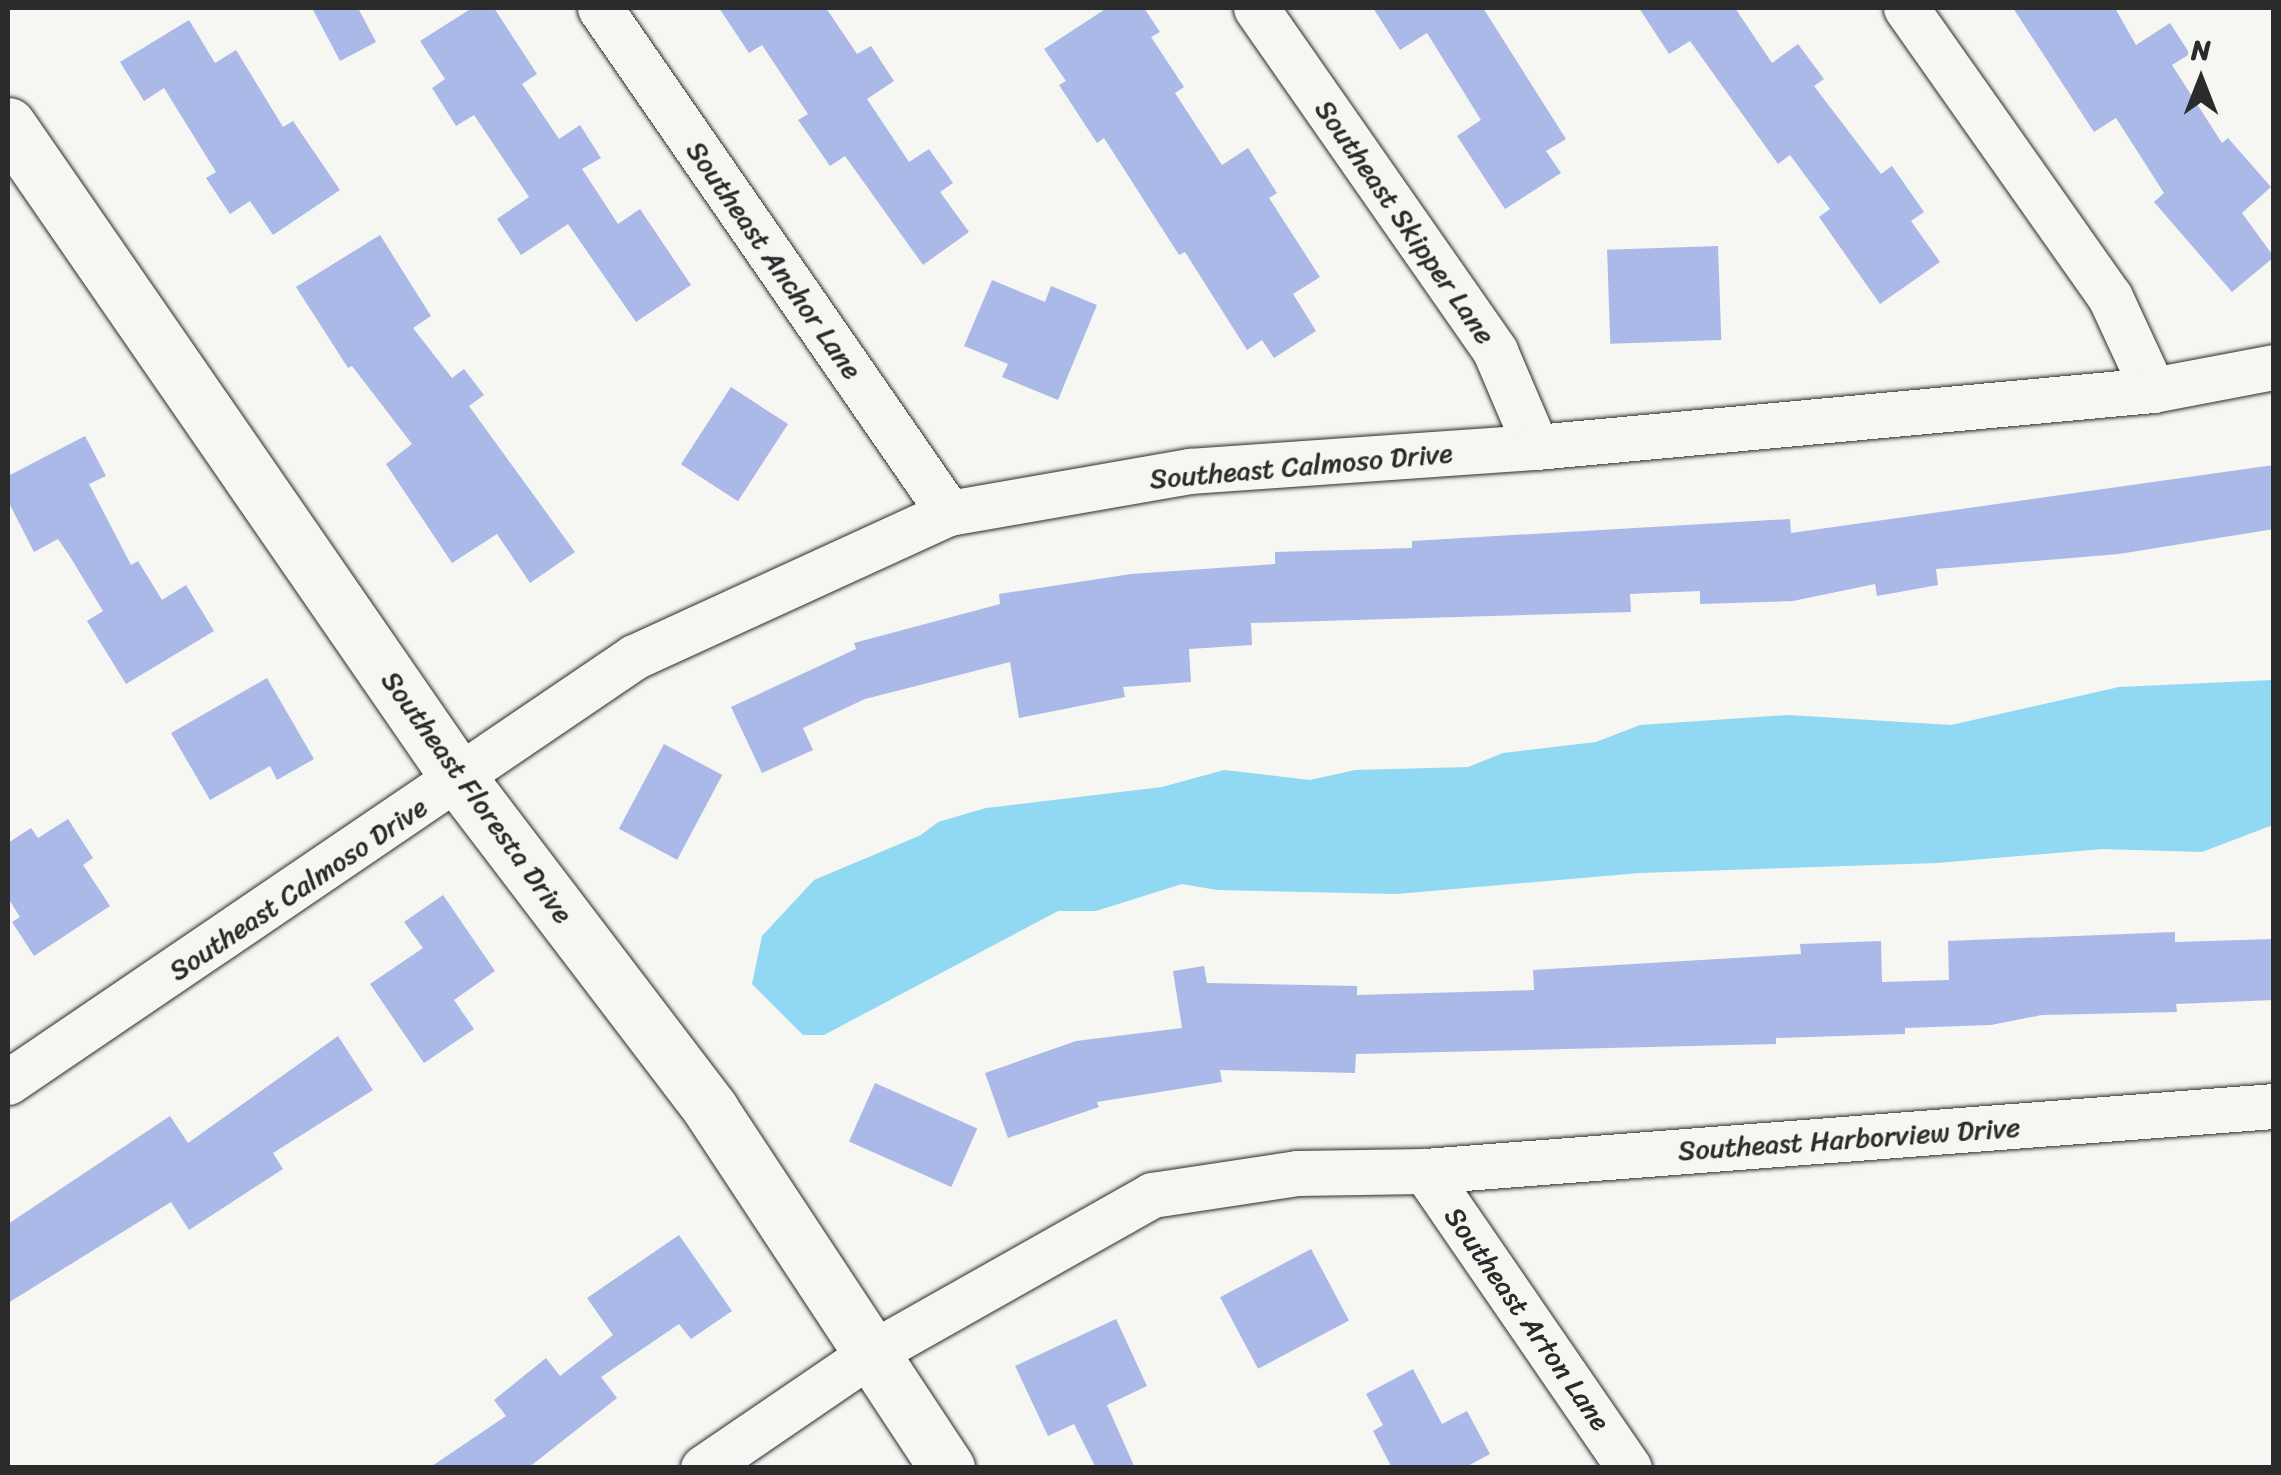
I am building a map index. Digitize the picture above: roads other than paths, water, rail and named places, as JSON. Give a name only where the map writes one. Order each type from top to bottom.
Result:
[{"type":"street","name":"Southeast Anchor Lane","points":[[600,8],[949,513]]},
{"type":"street","name":"Southeast Skipper Lane","points":[[1256,8],[1495,351],[1536,447]]},
{"type":"street","points":[[1906,8],[2110,297],[2152,390]]},
{"type":"street","name":"Southeast Floresta Drive","points":[[8,125],[460,780],[711,1110],[946,1468]]},
{"type":"street","name":"Southeast Calmoso Drive","points":[[8,1082],[460,780],[634,657],[949,513],[1190,471],[1536,447],[2152,390],[2274,367]]},
{"type":"street","name":"Southeast Harborview Drive","points":[[703,1468],[870,1354],[1152,1195],[1297,1173],[1424,1172],[2274,1106]]},
{"type":"street","name":"Southeast Arton Lane","points":[[1424,1172],[1629,1468]]},
{"type":"water","points":[[2273,680],[2273,825],[2202,852],[2102,849],[1937,863],[1640,873],[1396,894],[1217,890],[1182,884],[1096,911],[1058,911],[824,1035],[803,1035],[752,984],[762,936],[814,880],[921,835],[938,822],[986,808],[1162,787],[1224,770],[1310,780],[1355,770],[1468,767],[1503,753],[1596,742],[1640,725],[1789,715],[1951,725],[2119,687]]}]
